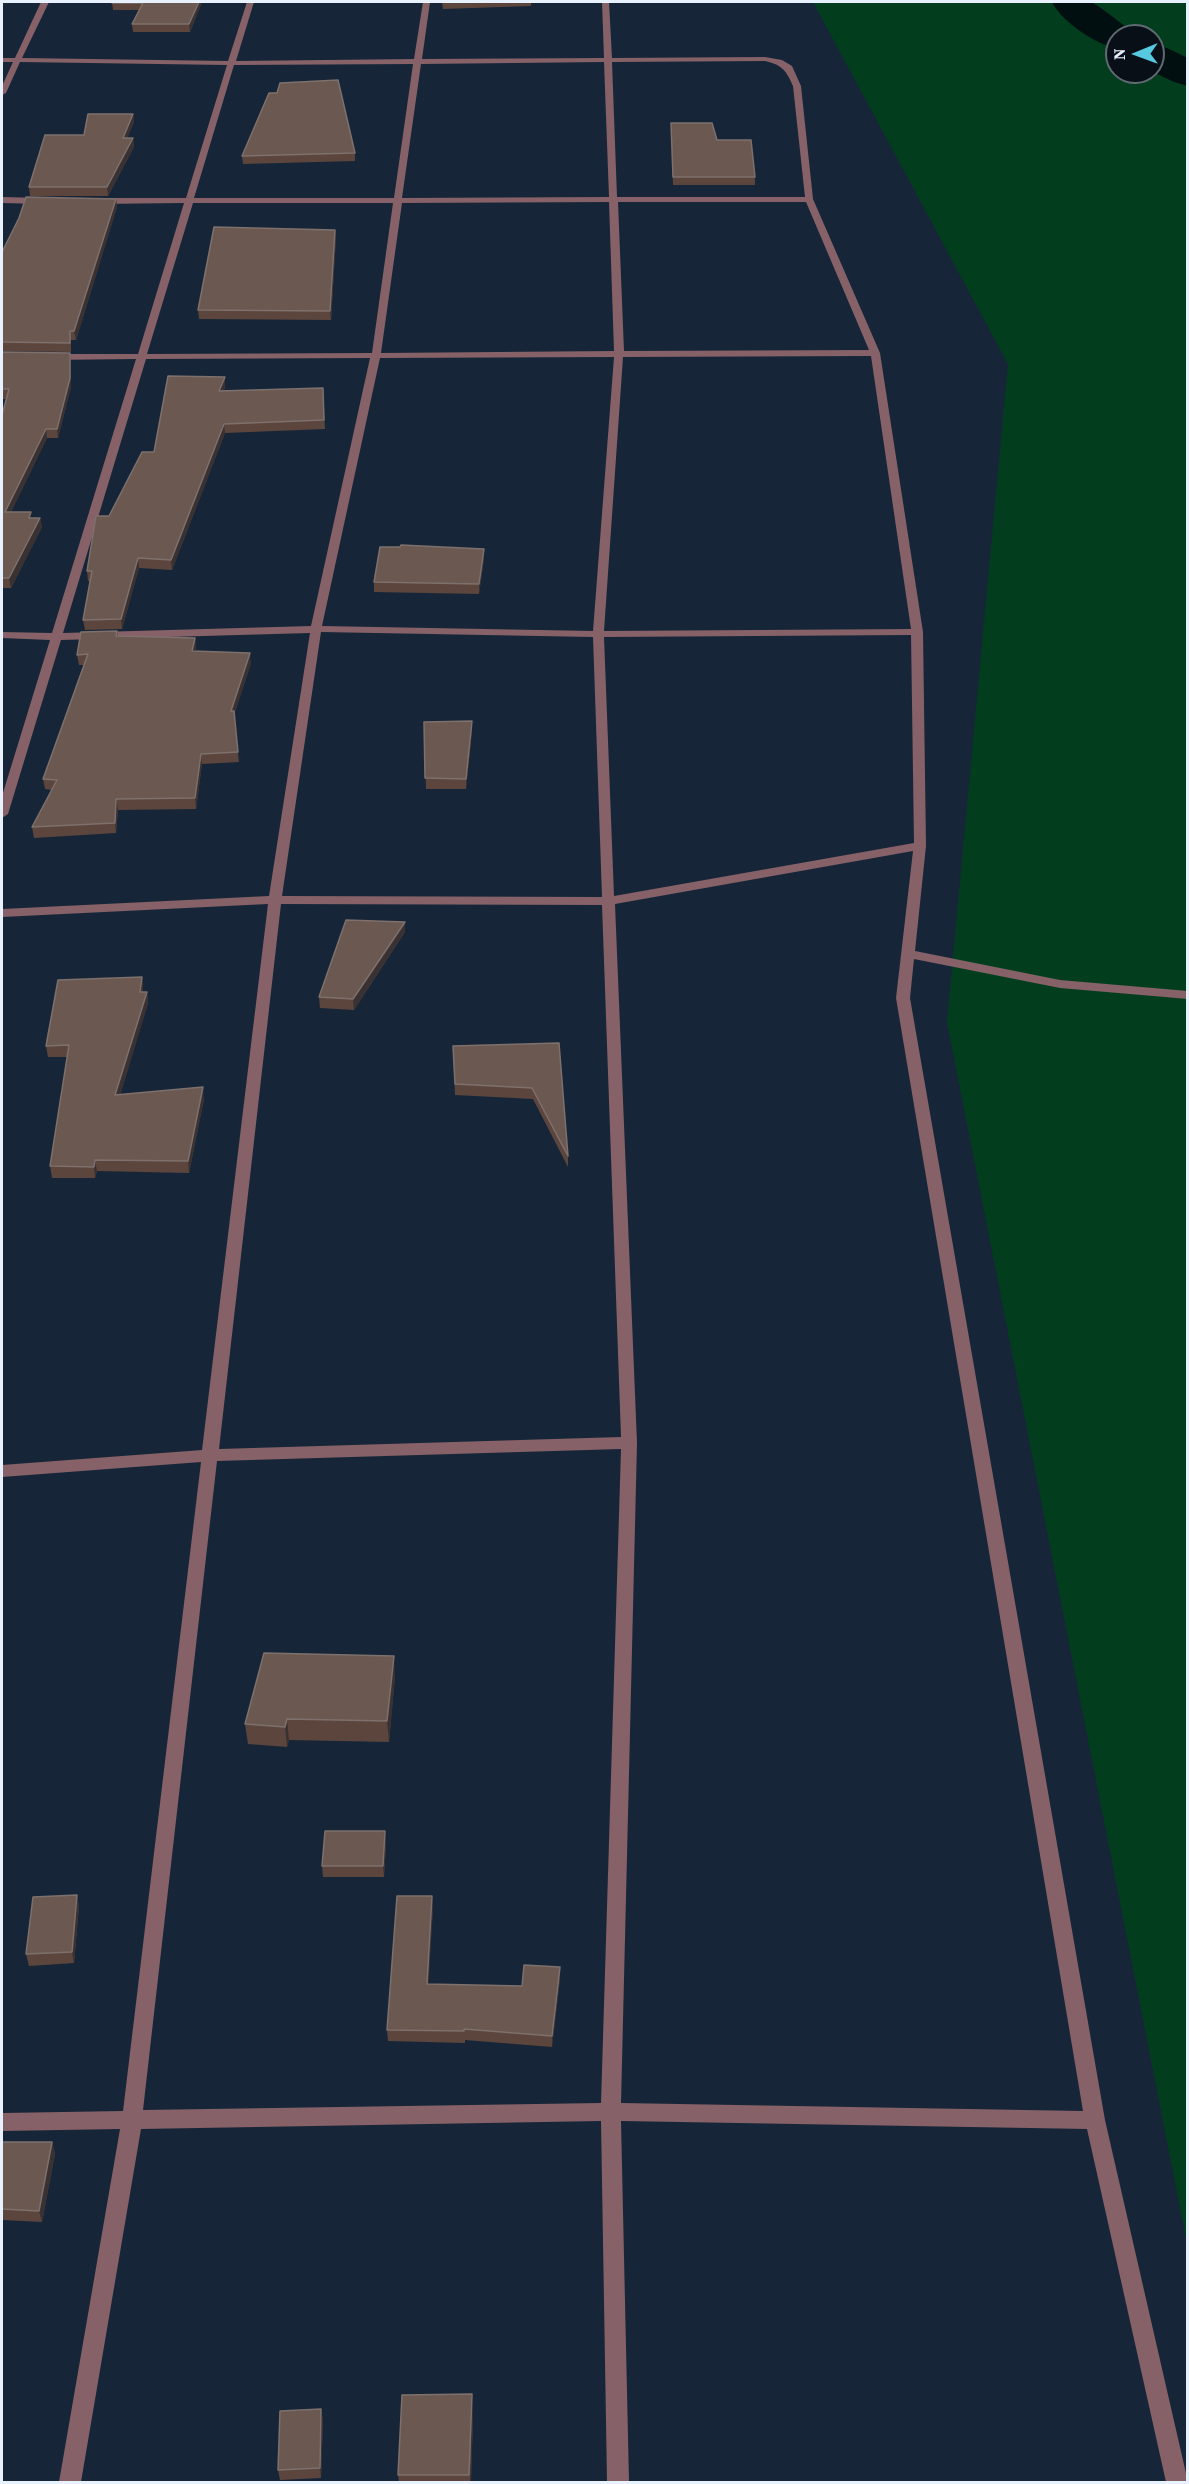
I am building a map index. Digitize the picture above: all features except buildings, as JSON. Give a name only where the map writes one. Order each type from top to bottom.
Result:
[{"type":"street","points":[[2,93],[45,2]]},
{"type":"street","points":[[2,814],[250,2]]},
{"type":"street","points":[[70,2482],[132,2119],[212,1455],[275,900],[316,629],[376,354],[426,2]]},
{"type":"street","points":[[606,2],[619,354],[598,634],[629,1443],[611,2112],[618,2482]]},
{"type":"street","points":[[2,60],[231,63],[765,59],[779,62],[789,68],[797,86],[809,199],[875,353],[917,632],[920,846],[903,998],[1095,2120],[1177,2482]]},
{"type":"street","points":[[83,201],[809,199]]},
{"type":"street","points":[[2,200],[48,201]]},
{"type":"street","points":[[36,357],[875,353]]},
{"type":"street","points":[[2,635],[56,636],[316,629],[598,634],[917,632]]},
{"type":"street","points":[[2,913],[275,900],[609,902],[920,846]]},
{"type":"street","points":[[908,954],[1060,984],[1188,995]]},
{"type":"street","points":[[2,1471],[212,1455],[629,1443]]},
{"type":"street","points":[[2,2122],[611,2112],[1095,2120]]},
{"type":"green space","points":[[813,2],[1187,2],[1187,2243],[947,1022],[1008,364]]},
{"type":"waterway","points":[[1070,2],[1105,31]]},
{"type":"waterway","points":[[1165,62],[1188,74]]}]
